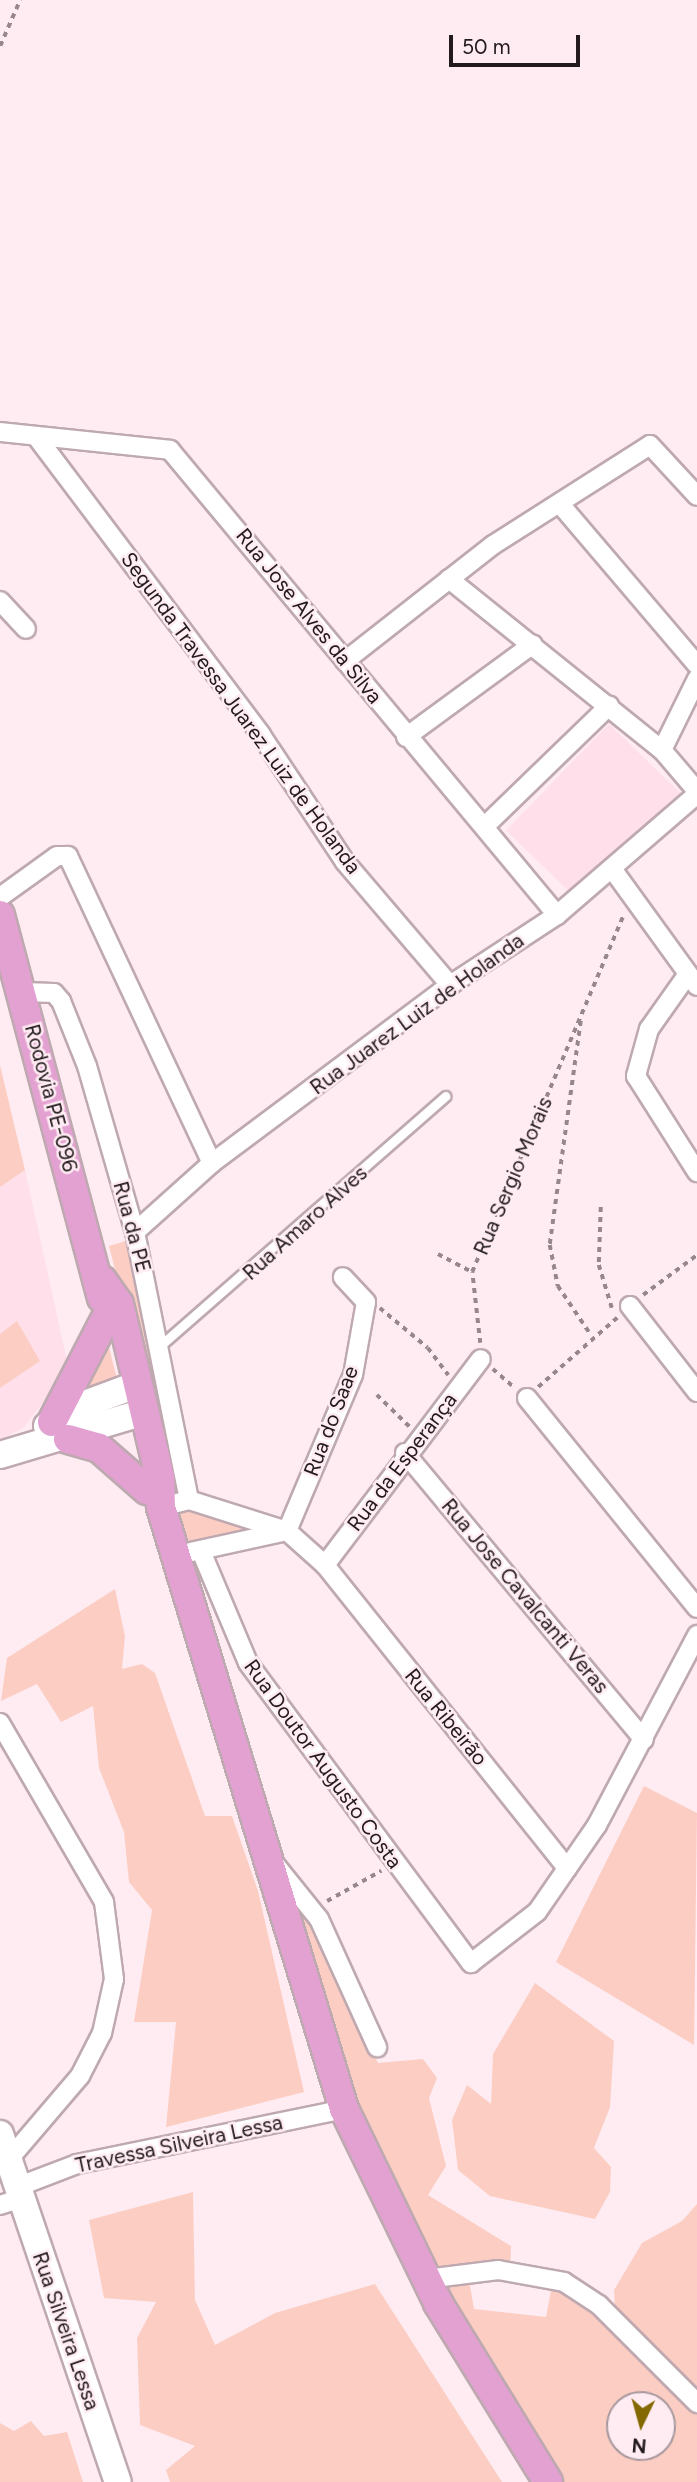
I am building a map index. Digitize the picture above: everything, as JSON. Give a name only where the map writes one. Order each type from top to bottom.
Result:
[{"type":"main road","name":"Rodovia PE-096","points":[[0,915],[102,1280]]},
{"type":"main road","points":[[102,1280],[106,1318],[132,1401],[154,1498]]},
{"type":"main road","points":[[102,1280],[119,1304],[132,1401]]},
{"type":"main road","points":[[60,1430],[106,1318]]},
{"type":"main road","points":[[0,1455],[132,1401]]},
{"type":"main road","points":[[60,1430],[99,1448],[154,1498],[189,1553],[259,1847],[344,2109],[426,2279],[548,2482]]},
{"type":"main road","name":"Rua Silveira Lessa","points":[[0,2134],[9,2180],[118,2482]]},
{"type":"street","name":"Rua Jose Alves da Silva","points":[[0,432],[170,450],[406,737],[557,915]]},
{"type":"street","name":"Segunda Travessa Juarez Luiz de Holanda","points":[[36,436],[261,735],[345,862],[450,985]]},
{"type":"street","points":[[345,661],[493,545],[650,446],[697,496]]},
{"type":"street","points":[[560,504],[697,665]]},
{"type":"street","points":[[449,579],[662,750],[697,793]]},
{"type":"street","points":[[0,601],[26,629]]},
{"type":"street","points":[[406,737],[533,644]]},
{"type":"street","points":[[662,750],[697,678]]},
{"type":"street","points":[[485,827],[609,706]]},
{"type":"street","name":"Rua Juarez Luiz de Holanda","points":[[135,1233],[212,1163],[450,985],[557,915],[613,870],[697,793]]},
{"type":"street","points":[[0,897],[57,856],[68,856],[212,1163]]},
{"type":"street","points":[[613,870],[689,976]]},
{"type":"street","points":[[697,956],[689,976],[649,1029],[636,1076],[697,1172]]},
{"type":"street","name":"Rua da PE","points":[[22,992],[54,993],[61,1000],[135,1233],[161,1345],[189,1500]]},
{"type":"street","points":[[342,1277],[366,1302]]},
{"type":"street","name":"Rua do Saae","points":[[287,1531],[353,1375],[366,1302]]},
{"type":"street","points":[[630,1306],[697,1392]]},
{"type":"street","name":"Rua da Esperança","points":[[325,1565],[405,1453],[481,1359]]},
{"type":"street","points":[[527,1398],[697,1608]]},
{"type":"street","name":"Rua Jose Cavalcanti Veras","points":[[405,1453],[644,1740]]},
{"type":"street","points":[[154,1498],[189,1500],[287,1531]]},
{"type":"street","points":[[189,1553],[287,1531]]},
{"type":"street","name":"Rua Ribeirão","points":[[287,1531],[325,1565],[566,1868]]},
{"type":"street","name":"Rua Doutor Augusto Costa","points":[[189,1553],[248,1663],[471,1963],[537,1912],[566,1868]]},
{"type":"street","points":[[566,1868],[644,1740],[697,1636]]},
{"type":"street","points":[[0,1723],[104,1902],[114,1979],[102,2033],[80,2076],[9,2180]]},
{"type":"street","points":[[259,1847],[313,1909],[377,2047]]},
{"type":"street","name":"Travessa Silveira Lessa","points":[[9,2180],[344,2109]]},
{"type":"street","points":[[426,2279],[498,2270],[564,2282],[599,2305],[697,2403]]},
{"type":"lane","name":"Rua Amaro Alves","points":[[161,1345],[445,1096]]},
{"type":"path","points":[[0,46],[20,0]]},
{"type":"path","name":"Rua Sergio Morais","points":[[481,1359],[472,1272],[624,915],[625,887]]},
{"type":"path","points":[[582,1016],[551,1245],[558,1286],[590,1335]]},
{"type":"path","points":[[601,1207],[599,1265],[616,1319]]},
{"type":"path","points":[[438,1254],[472,1272]]},
{"type":"path","points":[[481,1359],[527,1398],[590,1335],[616,1319],[697,1255]]},
{"type":"path","points":[[366,1302],[393,1314],[458,1388]]},
{"type":"path","points":[[377,1395],[419,1436]]},
{"type":"path","points":[[313,1909],[395,1863]]},
{"type":"shaded area","points":[[609,724],[681,793],[578,900],[506,830]]},
{"type":"shaded area","points":[[0,1065],[25,1170],[0,1187]]},
{"type":"shaded area","points":[[25,1170],[69,1370],[23,1428],[0,1440],[0,1187]]},
{"type":"shaded area","points":[[129,1240],[182,1472],[168,1476],[109,1246]]},
{"type":"shaded area","points":[[17,1321],[40,1361],[0,1388],[0,1334]]},
{"type":"shaded area","points":[[105,1332],[121,1394],[68,1399]]},
{"type":"shaded area","points":[[191,1505],[250,1525],[253,1531],[186,1547],[175,1508]]},
{"type":"shaded area","points":[[115,1589],[125,1636],[122,1669],[142,1664],[155,1673],[205,1816],[232,1816],[258,1891],[304,2092],[166,2127],[176,2022],[134,2022],[152,1910],[129,1882],[124,1832],[99,1768],[93,1706],[61,1722],[37,1684],[1,1701],[7,1658]]},
{"type":"shaded area","points":[[644,1786],[697,1813],[694,2045],[556,1962]]},
{"type":"shaded area","points":[[281,1887],[309,1925],[378,2063],[423,2059],[437,2078],[429,2098],[446,2166],[428,2195],[511,2246],[510,2276],[469,2280],[474,2309],[546,2317],[552,2285],[603,2316],[697,2407],[697,2482],[553,2482],[400,2238]]},
{"type":"shaded area","points":[[535,1983],[614,2041],[610,2107],[594,2148],[611,2167],[610,2192],[595,2219],[490,2196],[458,2170],[452,2120],[467,2085],[491,2104],[493,2054]]},
{"type":"shaded area","points":[[193,2192],[195,2300],[215,2345],[275,2313],[375,2284],[502,2482],[170,2482],[166,2470],[195,2446],[140,2425],[137,2338],[156,2302],[104,2298],[89,2220]]},
{"type":"shaded area","points":[[697,2204],[697,2403],[615,2312],[614,2290],[642,2243],[682,2221]]},
{"type":"shaded area","points":[[31,2421],[44,2436],[67,2432],[83,2482],[0,2482],[0,2423],[14,2431]]}]
